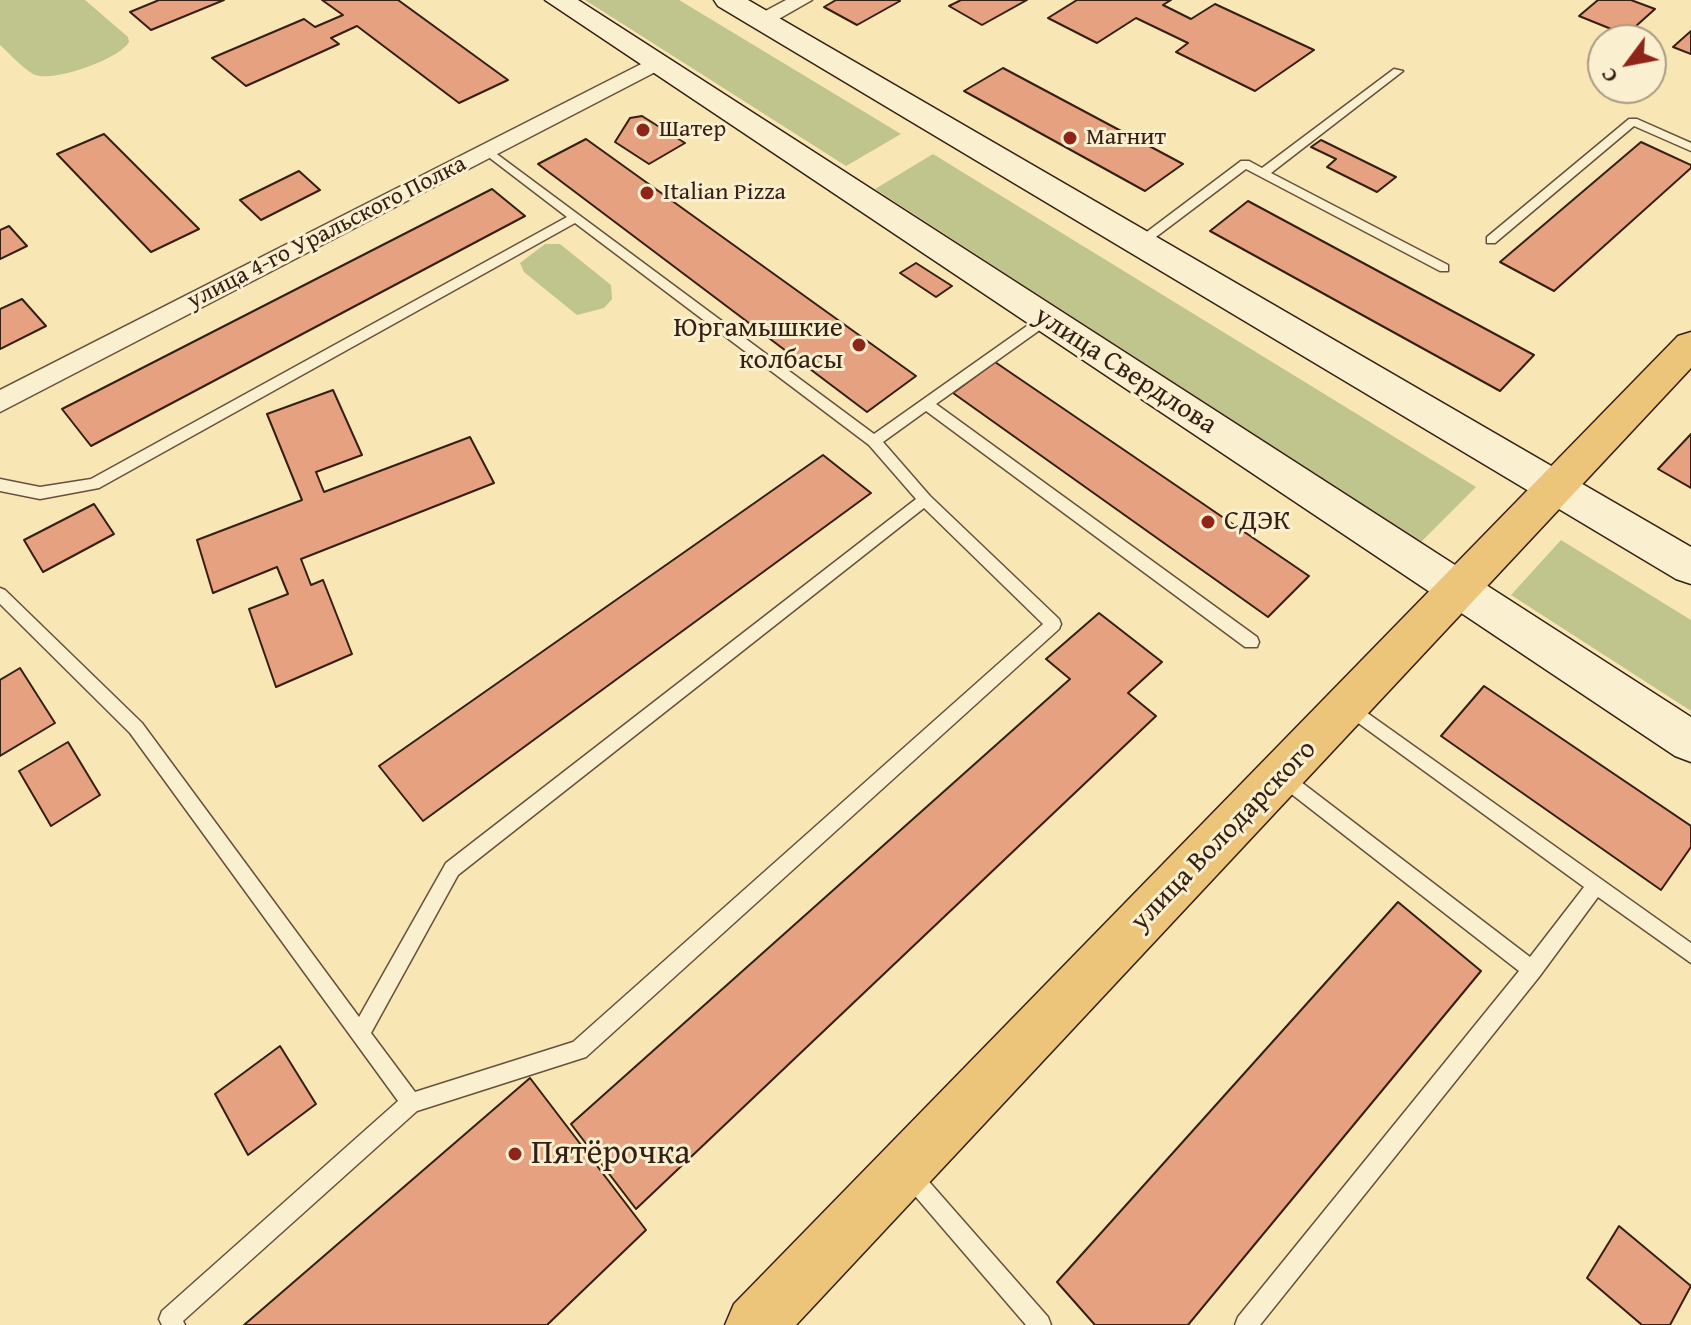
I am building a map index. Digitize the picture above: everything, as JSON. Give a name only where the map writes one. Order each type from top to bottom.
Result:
[{"type":"main road","name":"улица Свердлова","points":[[559,0],[1691,742]]},
{"type":"main road","points":[[728,0],[1691,567]]},
{"type":"main road","name":"улица Володарского","points":[[755,1325],[1691,345]]},
{"type":"street","points":[[763,20],[802,0]]},
{"type":"street","name":"улица 4-го Уральского Полка","points":[[0,402],[655,63]]},
{"type":"lane","points":[[1263,173],[1398,71]]},
{"type":"lane","points":[[1491,240],[1633,121],[1691,147]]},
{"type":"lane","points":[[174,1325],[170,1319],[411,1103],[579,1050],[1053,624],[925,500],[874,441],[486,150]]},
{"type":"lane","points":[[1140,243],[1245,164],[1444,268]]},
{"type":"lane","points":[[0,485],[40,493],[94,484],[574,218]]},
{"type":"lane","points":[[874,441],[1046,319]]},
{"type":"lane","points":[[926,404],[1251,642]]},
{"type":"lane","points":[[361,1033],[452,869],[925,500]]},
{"type":"lane","points":[[0,594],[136,728],[411,1103]]},
{"type":"lane","points":[[1348,706],[1691,954]]},
{"type":"lane","points":[[1281,776],[1532,970]]},
{"type":"lane","points":[[1246,1325],[1532,970],[1596,885]]},
{"type":"lane","points":[[905,1169],[1040,1325]]},
{"type":"green space","points":[[0,0],[85,0],[128,37],[129,42],[113,56],[84,68],[54,76],[33,74],[0,45]]},
{"type":"green space","points":[[585,0],[679,0],[901,134],[846,166]]},
{"type":"green space","points":[[933,154],[1476,487],[1421,542],[875,189]]},
{"type":"green space","points":[[545,244],[560,244],[611,285],[612,299],[604,308],[577,315],[524,272],[520,263]]},
{"type":"green space","points":[[1561,540],[1691,620],[1691,711],[1511,595]]},
{"type":"building","points":[[159,0],[224,0],[151,30],[130,12]]},
{"type":"building","points":[[322,0],[398,0],[508,80],[459,103],[357,26],[331,38],[339,44],[246,86],[212,58],[304,19],[315,27],[343,15]]},
{"type":"building","points":[[836,0],[900,1],[857,25],[824,7]]},
{"type":"building","points":[[961,0],[1027,0],[982,25],[949,6]]},
{"type":"building","points":[[1077,0],[1171,0],[1163,5],[1191,19],[1215,4],[1314,50],[1255,91],[1176,52],[1188,43],[1136,18],[1097,43],[1048,18]]},
{"type":"building","points":[[1598,0],[1631,0],[1655,9],[1638,24],[1599,24],[1579,16]]},
{"type":"building","points":[[1691,31],[1691,54],[1673,47]]},
{"type":"building","points":[[1003,68],[1183,164],[1145,191],[964,91]]},
{"type":"building","name":"Шатер","points":[[642,116],[685,143],[649,164],[615,142],[630,118]]},
{"type":"building","points":[[104,134],[199,229],[151,252],[57,154]]},
{"type":"building","points":[[586,139],[916,376],[867,412],[538,164]]},
{"type":"building","points":[[1321,140],[1396,177],[1377,192],[1327,167],[1336,159],[1311,147]]},
{"type":"building","points":[[1641,142],[1691,165],[1691,168],[1554,291],[1500,262]]},
{"type":"building","points":[[299,171],[320,190],[261,220],[240,200]]},
{"type":"building","points":[[492,189],[525,216],[91,446],[62,409]]},
{"type":"building","points":[[1248,201],[1534,355],[1500,391],[1210,231]]},
{"type":"building","points":[[9,226],[27,246],[0,259],[0,230]]},
{"type":"building","points":[[916,263],[952,286],[936,297],[900,273]]},
{"type":"building","points":[[22,299],[46,326],[0,349],[0,309]]},
{"type":"building","points":[[995,362],[1309,576],[1268,617],[953,393]]},
{"type":"building","points":[[333,390],[362,455],[316,472],[324,492],[470,437],[494,483],[301,559],[311,585],[323,580],[352,654],[276,687],[249,609],[288,594],[277,567],[213,593],[197,540],[302,500],[267,414]]},
{"type":"building","points":[[1691,434],[1691,488],[1658,469]]},
{"type":"building","points":[[823,455],[871,493],[423,821],[379,766]]},
{"type":"building","points":[[94,504],[114,534],[43,572],[24,540]]},
{"type":"building","points":[[1099,613],[1162,662],[1128,693],[1156,716],[636,1209],[571,1124],[1070,679],[1046,659]]},
{"type":"building","points":[[20,668],[55,723],[0,756],[0,680]]},
{"type":"building","points":[[1484,686],[1691,826],[1691,847],[1661,890],[1441,736]]},
{"type":"building","points":[[68,742],[100,795],[51,826],[19,771]]},
{"type":"building","points":[[1398,902],[1481,971],[1188,1325],[1095,1325],[1057,1282]]},
{"type":"building","points":[[280,1046],[316,1104],[248,1155],[215,1094]]},
{"type":"building","name":"Пятёрочка","points":[[530,1078],[646,1230],[547,1325],[244,1325]]},
{"type":"building","points":[[1619,1226],[1691,1286],[1670,1325],[1642,1325],[1587,1278]]},
{"type":"place","name":"Шатер","points":[[643,130]]},
{"type":"place","name":"Магнит","points":[[1070,138]]},
{"type":"place","name":"Italian Pizza","points":[[647,193]]},
{"type":"place","name":"Юргамышкие колбасы","points":[[859,345]]},
{"type":"place","name":"СДЭК","points":[[1208,522]]},
{"type":"place","name":"Пятёрочка","points":[[515,1154]]}]
